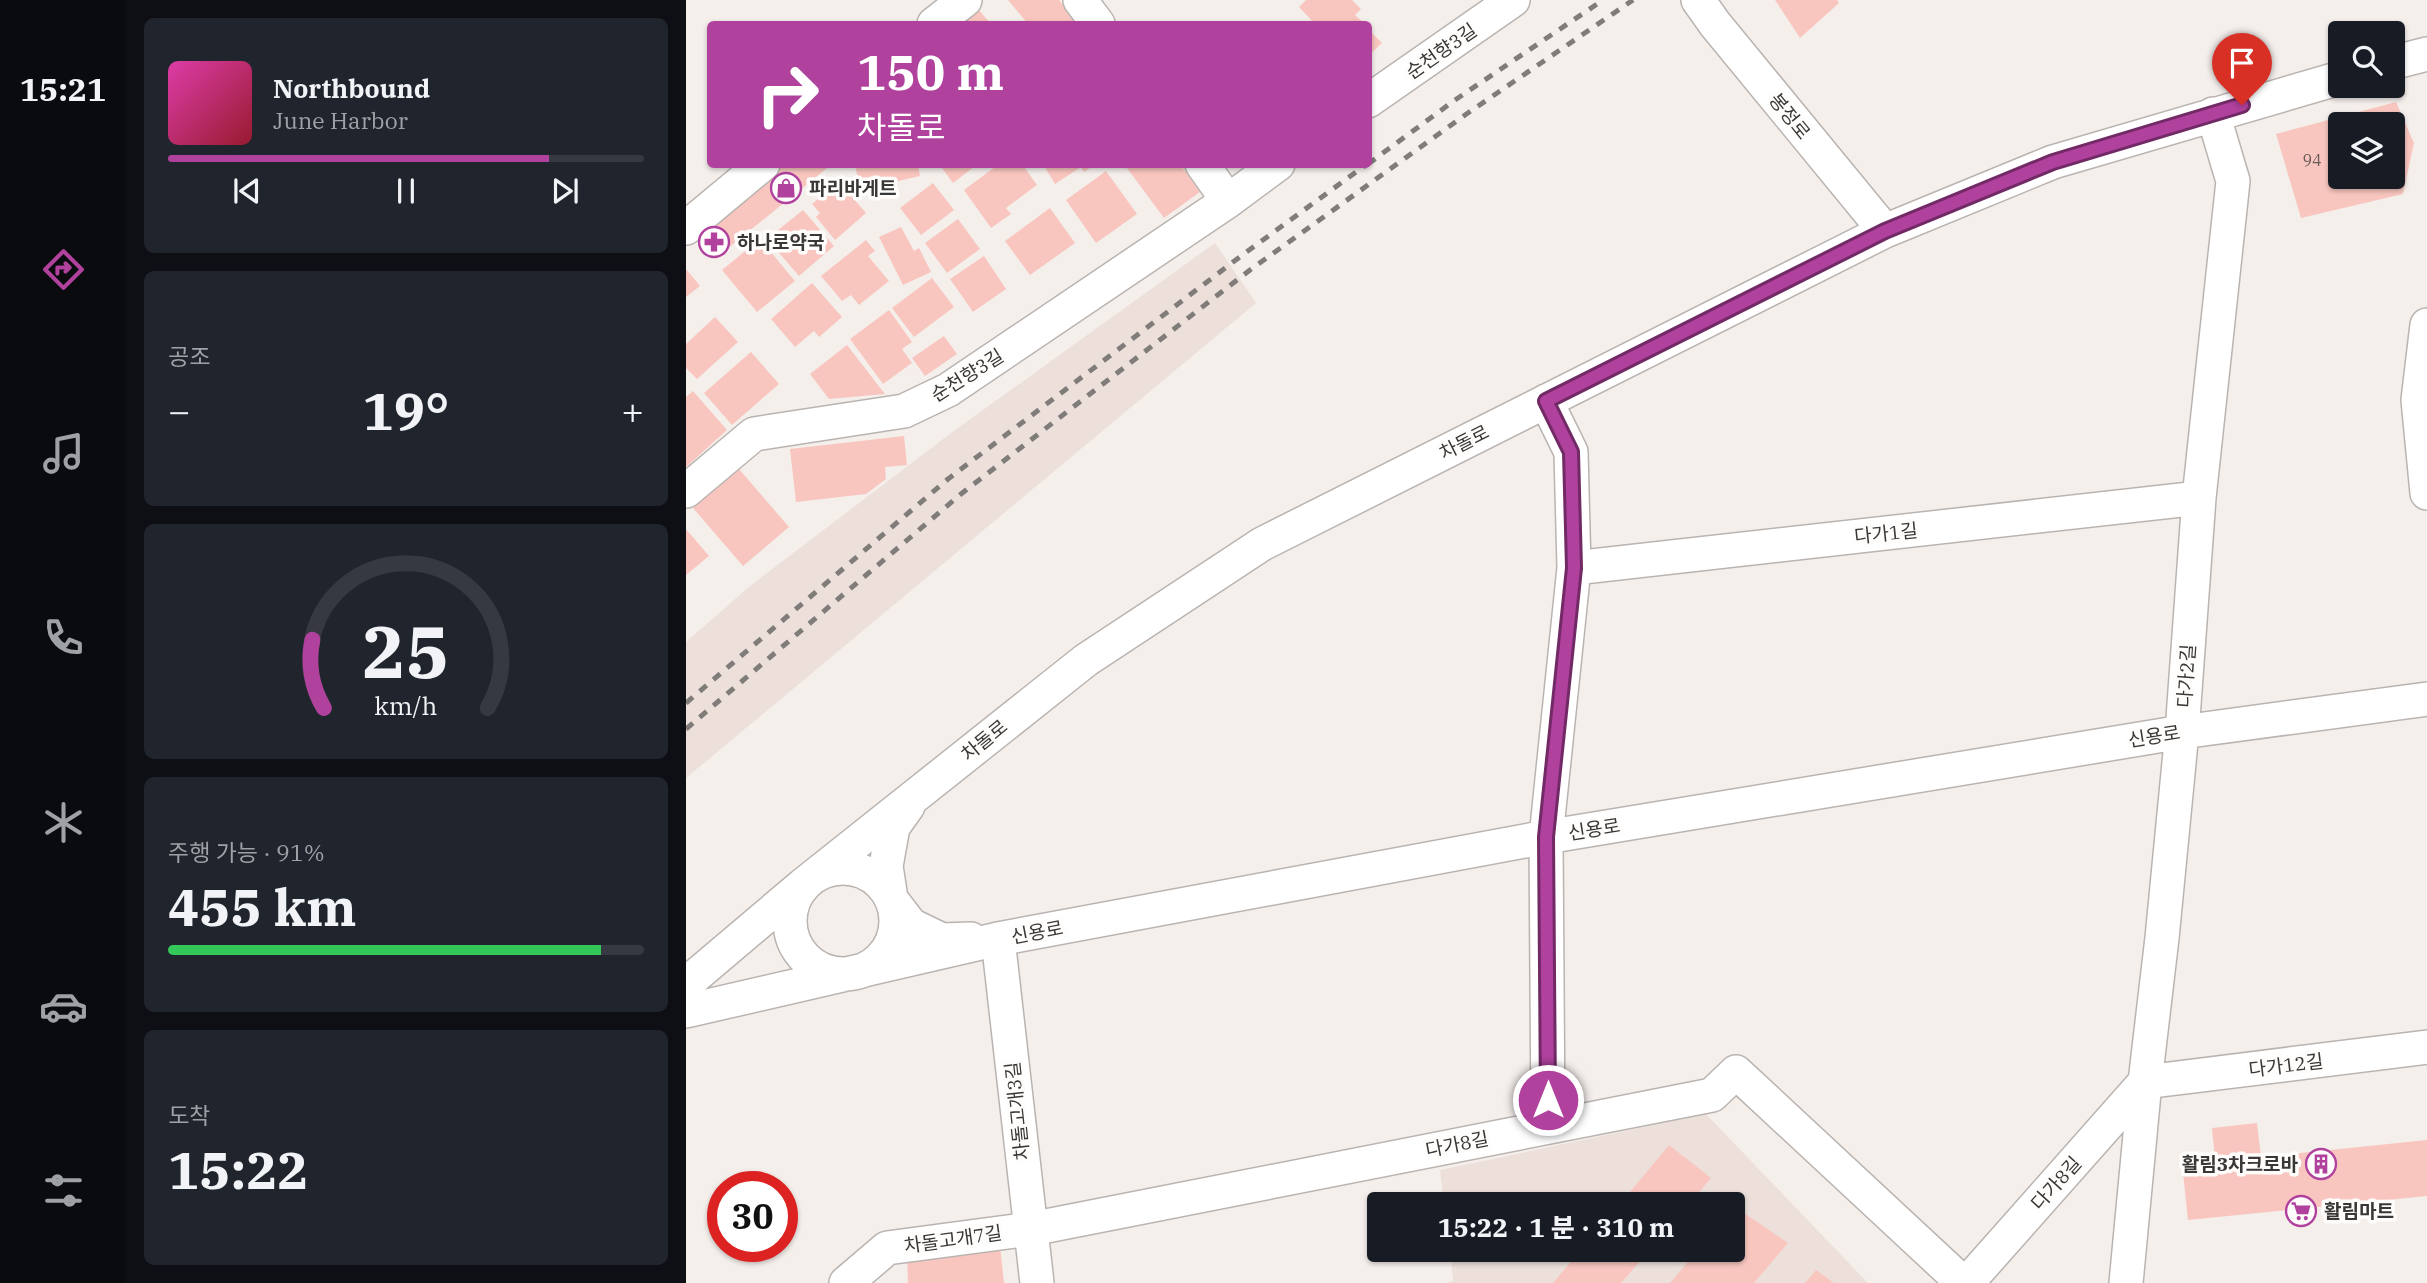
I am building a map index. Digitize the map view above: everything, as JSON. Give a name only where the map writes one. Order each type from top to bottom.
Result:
[{"type":"street","points":[[938,21],[965,0]]},
{"type":"street","points":[[1080,0],[1096,21]]},
{"type":"street","name":"순천향3길","points":[[1372,98],[1513,0]]},
{"type":"street","name":"봉정로","points":[[1698,0],[1714,24],[1885,231]]},
{"type":"street","points":[[2405,60],[2427,54]]},
{"type":"street","name":"차돌로","points":[[686,984],[803,885],[1086,660],[1262,544],[1885,231],[2053,162],[2328,81]]},
{"type":"street","name":"다가2길","points":[[2126,1283],[2182,732],[2199,498],[2233,181],[2213,114]]},
{"type":"street","points":[[686,228],[758,168]]},
{"type":"street","points":[[1205,168],[1228,201]]},
{"type":"street","name":"순천향3길","points":[[686,491],[754,434],[904,411],[948,390],[1273,168]]},
{"type":"street","points":[[2427,325],[2418,400],[2427,493]]},
{"type":"street","points":[[1546,401],[1571,452],[1574,568],[1546,837],[1548,1126]]},
{"type":"street","name":"다가1길","points":[[1574,568],[2199,498]]},
{"type":"street","name":"신용로","points":[[686,1011],[998,939],[1546,837],[2182,732],[2427,699]]},
{"type":"street","points":[[916,794],[893,827],[886,866],[891,899],[896,917],[894,934],[886,951],[874,964],[858,972],[841,974],[824,970],[809,962],[797,949],[791,933],[790,916],[794,900],[803,885],[817,874],[834,869],[851,869],[868,874],[882,884],[891,899],[911,925],[942,940],[998,939]]},
{"type":"street","name":"차돌고개3길","points":[[998,939],[1037,1283]]},
{"type":"street","name":"다가12길","points":[[2145,1082],[2427,1047]]},
{"type":"street","name":"다가8길","points":[[1031,1228],[1712,1096],[1736,1072],[1965,1283],[2145,1082]]},
{"type":"street","name":"차돌고개7길","points":[[846,1283],[887,1248],[1031,1228]]},
{"type":"shaded area","points":[[1215,243],[1256,303],[686,778],[686,642],[750,586],[951,433]]},
{"type":"shaded area","points":[[1706,1114],[1868,1283],[1446,1283],[1453,1281],[1451,1262],[1745,1262],[1745,1192],[1443,1192],[1440,1170]]},
{"type":"building","points":[[1008,0],[1059,0],[1076,21],[1026,21]]},
{"type":"building","points":[[1306,0],[1352,0],[1361,9],[1355,15],[1362,21],[1312,21],[1299,7]]},
{"type":"building","points":[[1775,0],[1837,0],[1839,3],[1800,38]]},
{"type":"building","points":[[977,8],[988,21],[960,21]]},
{"type":"building","points":[[1372,33],[1382,43],[1372,52]]},
{"type":"building","points":[[2396,102],[2400,112],[2358,112]]},
{"type":"building","points":[[2328,120],[2328,189],[2404,189],[2403,194],[2301,218],[2276,134]]},
{"type":"building","points":[[2405,122],[2414,143],[2405,185]]},
{"type":"building","points":[[776,168],[827,168],[716,258],[705,245],[707,224]]},
{"type":"building","points":[[856,168],[919,168],[920,176],[860,190]]},
{"type":"building","points":[[942,168],[973,168],[953,183]]},
{"type":"building","points":[[994,168],[1025,168],[1037,185],[1006,208],[1011,214],[991,228],[964,190]]},
{"type":"building","points":[[1045,168],[1079,168],[1055,184]]},
{"type":"building","points":[[1127,168],[1183,168],[1200,192],[1164,218]]},
{"type":"building","points":[[1106,171],[1137,214],[1096,243],[1066,200]]},
{"type":"building","points":[[843,178],[857,195],[853,198],[866,213],[835,240],[816,217],[820,213],[812,204]]},
{"type":"building","points":[[933,183],[954,210],[921,235],[900,208]]},
{"type":"building","points":[[1050,208],[1075,243],[1030,275],[1005,241]]},
{"type":"building","points":[[803,210],[834,246],[799,276],[767,239]]},
{"type":"building","points":[[958,219],[980,249],[947,273],[925,243]]},
{"type":"building","points":[[901,227],[914,251],[919,248],[931,272],[903,285],[879,237]]},
{"type":"building","points":[[760,239],[795,281],[757,312],[722,270]]},
{"type":"building","points":[[866,240],[875,251],[868,256],[889,281],[859,305],[851,295],[842,301],[821,276]]},
{"type":"building","points":[[984,256],[1006,289],[973,312],[950,279]]},
{"type":"building","points":[[686,269],[700,286],[686,297]]},
{"type":"building","points":[[932,278],[954,307],[914,337],[892,308]]},
{"type":"building","points":[[812,283],[842,317],[819,337],[814,331],[795,347],[771,319]]},
{"type":"building","points":[[889,310],[912,342],[902,349],[912,363],[883,384],[850,339]]},
{"type":"building","points":[[715,317],[738,342],[697,379],[686,368],[686,344]]},
{"type":"building","points":[[944,336],[957,354],[925,376],[912,358]]},
{"type":"building","points":[[847,345],[885,394],[829,399],[810,374]]},
{"type":"building","points":[[751,352],[779,384],[732,425],[704,393]]},
{"type":"building","points":[[693,391],[727,430],[686,467],[686,397]]},
{"type":"building","points":[[904,436],[907,465],[885,467],[886,479],[866,494],[796,502],[790,449]]},
{"type":"building","points":[[739,469],[789,527],[743,566],[693,508]]},
{"type":"building","points":[[686,529],[709,556],[686,575]]},
{"type":"building","name":"활림3차크로바","points":[[2257,1123],[2261,1157],[2427,1140],[2427,1196],[2188,1220],[2183,1173],[2216,1170],[2212,1128]]},
{"type":"building","points":[[1669,1145],[1711,1178],[1699,1192],[1630,1192]]},
{"type":"building","points":[[1745,1214],[1788,1243],[1754,1283],[1670,1283],[1688,1262],[1745,1262]]},
{"type":"building","points":[[1000,1246],[1004,1283],[908,1283],[907,1255]]},
{"type":"building","points":[[1571,1262],[1639,1262],[1621,1283],[1553,1283]]},
{"type":"building","points":[[1816,1270],[1834,1283],[1805,1283]]},
{"type":"railway","points":[[1372,161],[1455,100],[1603,0]]},
{"type":"railway","points":[[686,729],[961,494],[1250,270],[1465,115],[1633,0]]},
{"type":"railway","points":[[686,703],[948,479],[1241,256],[1362,168]]},
{"type":"place","name":"파리바게트","points":[[786,188]]},
{"type":"place","name":"하나로약국","points":[[714,242]]},
{"type":"place","name":"활림3차크로바","points":[[2321,1164]]},
{"type":"place","name":"활림마트","points":[[2301,1211]]},
{"type":"route","points":[[1548,1100],[1546,837],[1574,568],[1571,452],[1546,401],[1885,231],[2053,162],[2242,105]]}]
